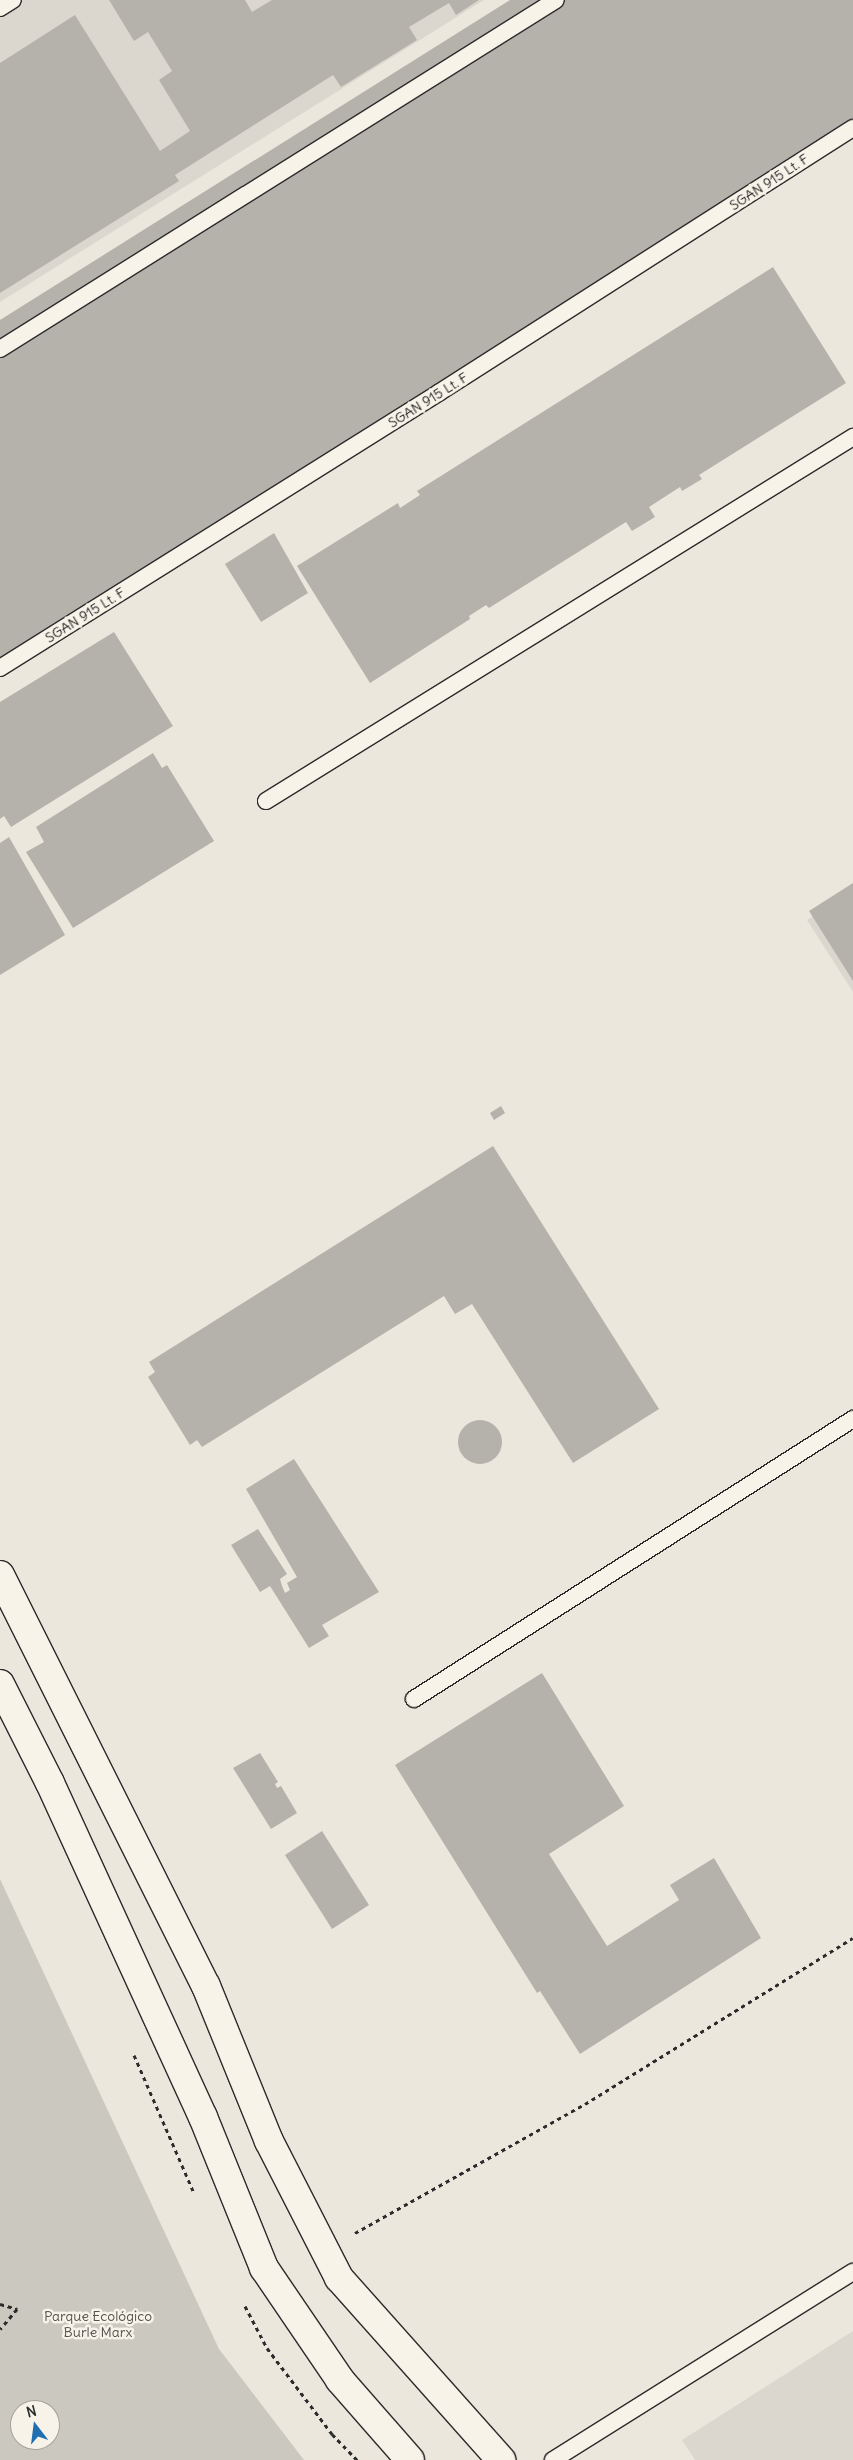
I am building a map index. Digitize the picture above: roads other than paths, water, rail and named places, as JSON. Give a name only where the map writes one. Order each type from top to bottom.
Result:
[{"type":"street","points":[[0,1575],[206,1986],[269,2141],[339,2278],[501,2460]]},
{"type":"street","points":[[0,1684],[50,1783],[203,2116],[264,2268],[340,2380],[410,2460]]},
{"type":"lane","points":[[0,8],[12,0]]},
{"type":"lane","points":[[0,349],[556,0]]},
{"type":"lane","name":"SGAN 915 Lt. F","points":[[0,668],[440,392],[853,128]]},
{"type":"lane","points":[[266,801],[853,437]]},
{"type":"lane","points":[[414,1699],[853,1419]]},
{"type":"lane","points":[[553,2460],[853,2272]]},
{"type":"park label","name":"Parque Ecológico Burle Marx","points":[[98,2324]]}]
